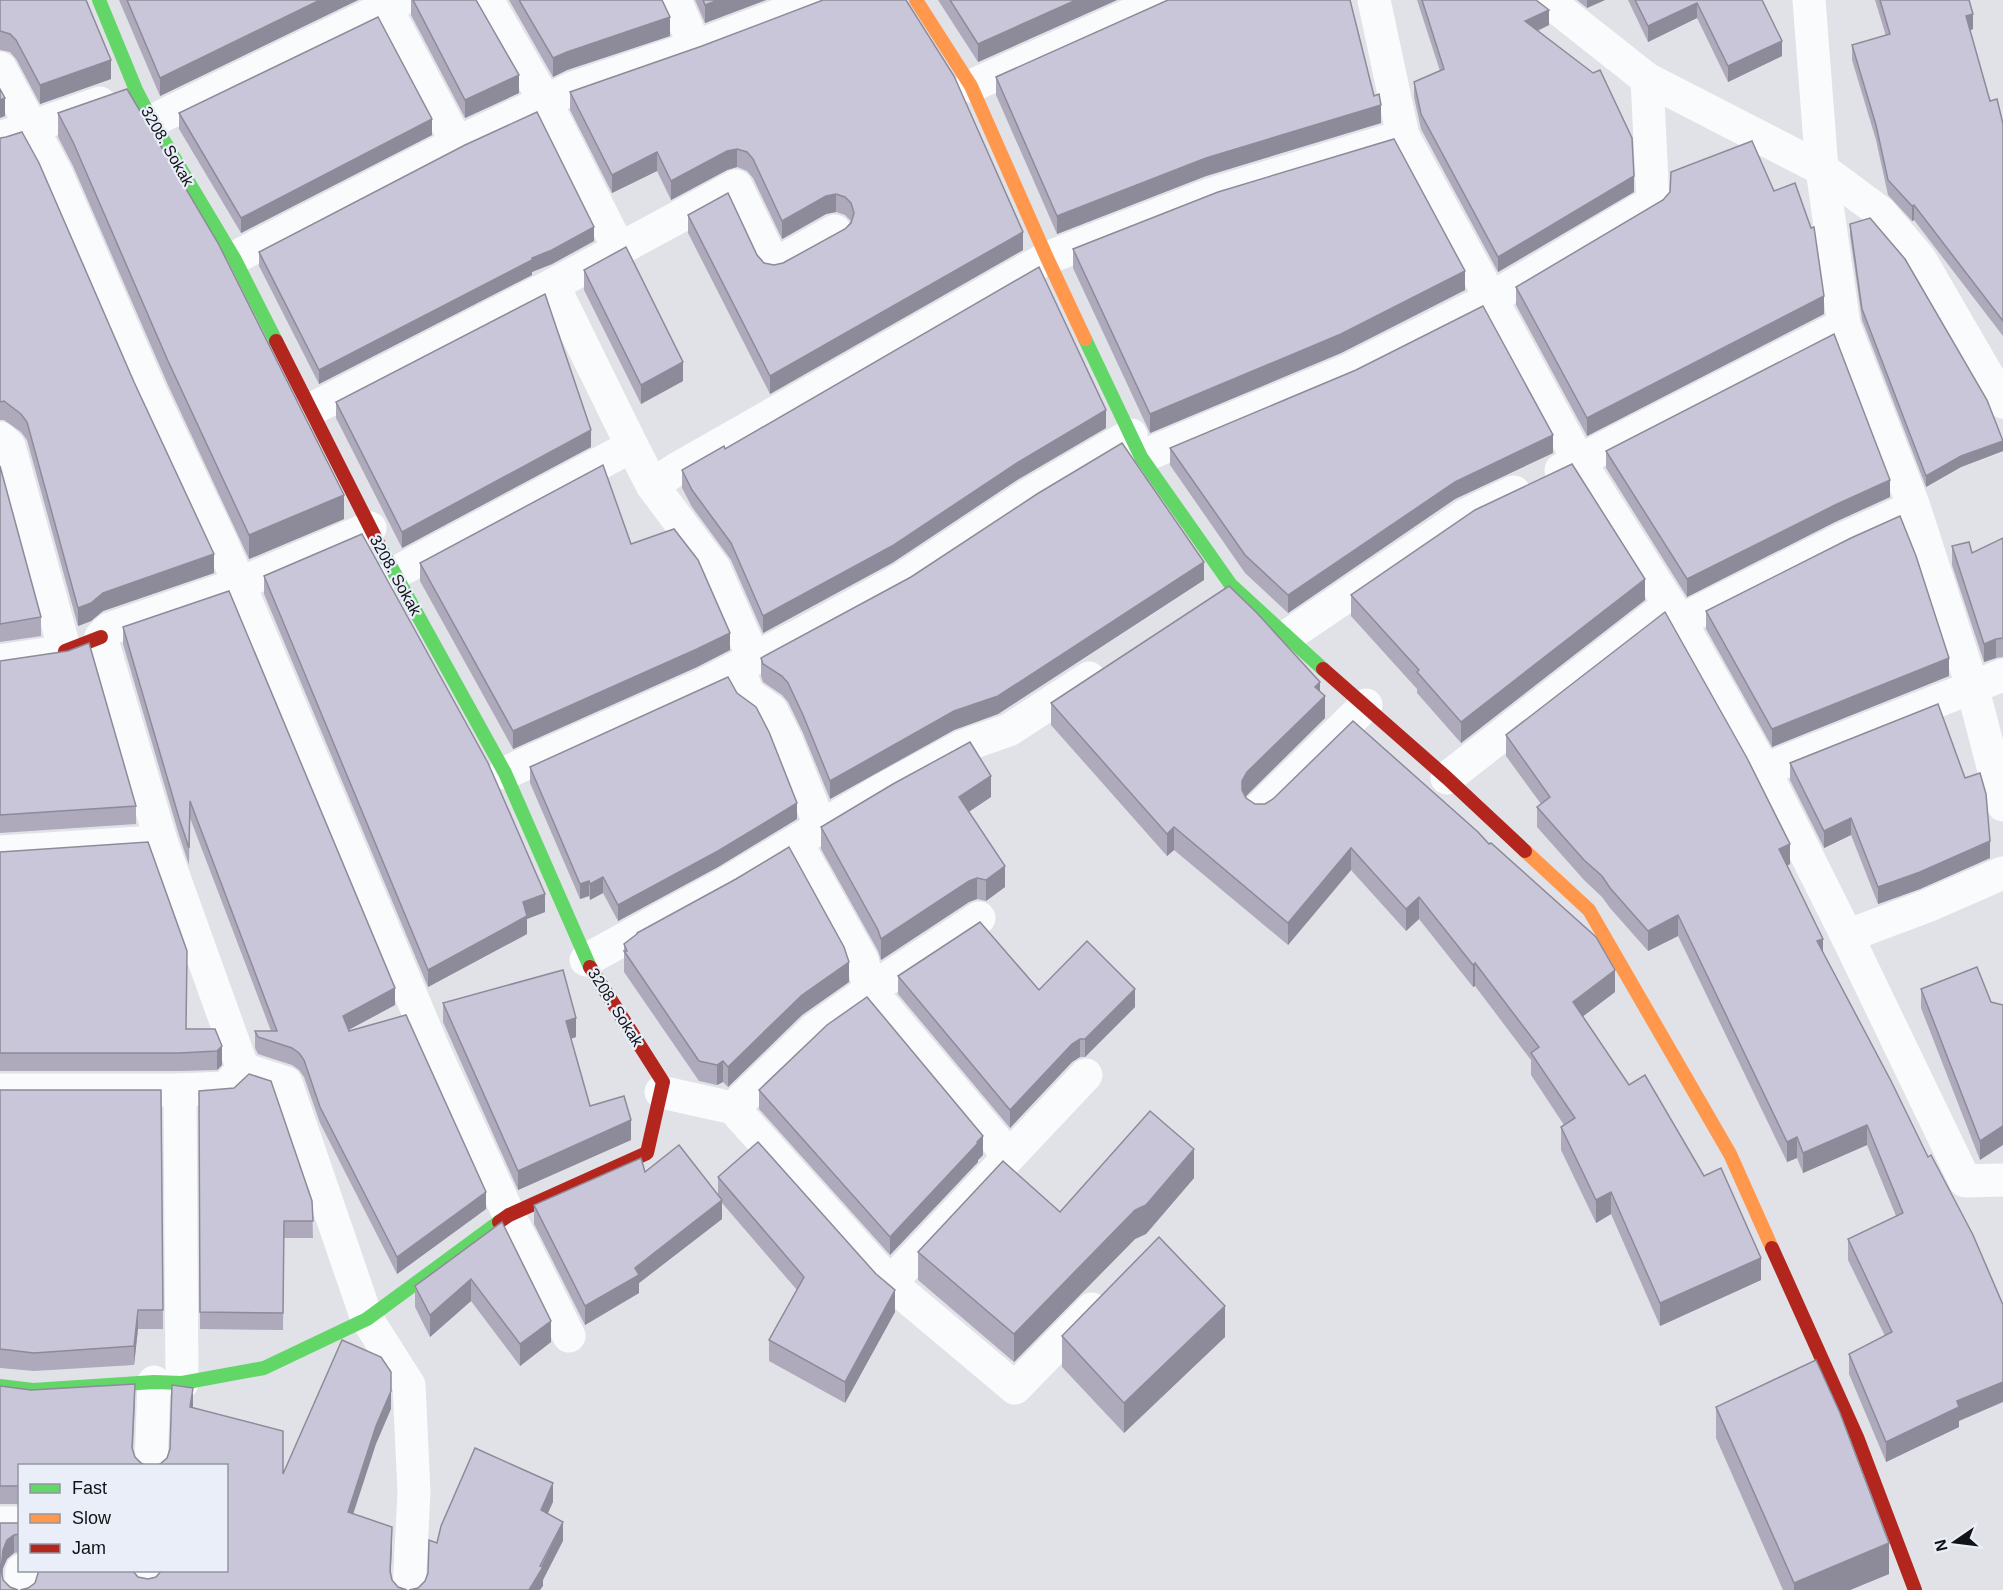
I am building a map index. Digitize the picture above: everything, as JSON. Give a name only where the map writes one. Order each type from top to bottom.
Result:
[{"type":"street","name":"3208. Sokak","points":[[99,0],[136,90],[152,121],[234,258],[370,528],[506,773],[586,960],[663,1082],[647,1153],[509,1215]]},
{"type":"street","points":[[487,0],[545,101],[619,249]]},
{"type":"street","points":[[675,0],[695,47]]},
{"type":"street","points":[[234,258],[457,143],[573,88],[695,47],[819,0]]},
{"type":"street","points":[[916,0],[971,86],[1047,258],[1136,446],[1221,592],[1286,637],[1366,705],[1589,910],[1724,1144],[1857,1437],[1915,1590]]},
{"type":"street","points":[[971,86],[1163,0]]},
{"type":"street","points":[[1374,0],[1404,136],[1580,461],[1675,613],[1764,770],[1965,1180],[2003,1180]]},
{"type":"street","points":[[1547,0],[1647,79],[1822,169],[1880,212],[1920,259],[2003,402]]},
{"type":"street","points":[[1809,0],[1822,169],[1844,325],[1914,507],[1972,686],[2003,805]]},
{"type":"street","points":[[152,121],[390,3],[457,143]]},
{"type":"street","points":[[0,68],[56,173],[151,393],[224,548],[434,1050],[509,1215],[569,1336]]},
{"type":"street","points":[[506,773],[746,663],[902,579],[1027,496],[1136,446],[1349,370],[1492,298],[1653,202],[1647,79]]},
{"type":"street","points":[[0,138],[136,90]]},
{"type":"street","points":[[652,485],[1047,258],[1212,194],[1404,136]]},
{"type":"street","points":[[310,410],[554,285],[736,186],[774,265],[835,231]]},
{"type":"street","points":[[554,285],[652,485],[714,568],[746,663],[748,694],[771,710],[786,740],[808,833],[862,960],[870,990],[1009,1156]]},
{"type":"street","points":[[1286,637],[1466,515],[1580,461],[1844,325]]},
{"type":"street","points":[[0,438],[9,446],[65,651]]},
{"type":"street","points":[[395,573],[632,446]]},
{"type":"street","points":[[1447,778],[1675,613],[1914,507]]},
{"type":"street","points":[[0,661],[65,651],[101,637],[109,629],[239,584],[370,528]]},
{"type":"street","points":[[101,637],[161,842],[243,1069]]},
{"type":"street","points":[[586,960],[727,883],[808,833],[963,746],[1010,730],[1112,663]]},
{"type":"street","points":[[1764,770],[2003,675]]},
{"type":"street","points":[[1260,808],[1366,705]]},
{"type":"street","points":[[0,852],[161,842]]},
{"type":"street","points":[[1847,936],[1928,906],[2003,873]]},
{"type":"street","points":[[733,1108],[815,1029],[979,918]]},
{"type":"street","points":[[0,1090],[226,1088],[243,1069]]},
{"type":"street","points":[[243,1069],[286,1083],[367,1319],[409,1385],[414,1492],[409,1590]]},
{"type":"street","points":[[890,1283],[1086,1075]]},
{"type":"street","points":[[151,1464],[168,1382],[180,1090]]},
{"type":"street","points":[[661,1092],[733,1108],[890,1283],[1015,1388],[1115,1286]]},
{"type":"street","points":[[0,1386],[33,1390],[168,1382],[264,1368],[367,1319],[509,1215]]},
{"type":"street","points":[[0,1523],[18,1523]]},
{"type":"street","points":[[20,1590],[22,1572]]},
{"type":"building","points":[[0,0],[86,0],[111,60],[40,85],[16,40],[10,34],[0,31]]},
{"type":"building","points":[[127,0],[320,0],[160,78]]},
{"type":"building","points":[[413,0],[476,0],[519,75],[465,100]]},
{"type":"building","points":[[519,0],[662,0],[670,17],[553,58]]},
{"type":"building","points":[[703,0],[718,0],[705,5]]},
{"type":"building","points":[[823,0],[906,0],[954,76],[1023,232],[770,376],[688,215],[728,193],[757,255],[764,263],[774,265],[783,263],[845,229],[851,223],[854,213],[851,203],[845,197],[836,194],[826,196],[782,221],[753,159],[747,152],[737,149],[727,151],[671,181],[657,152],[612,175],[570,92],[702,46]]},
{"type":"building","points":[[950,0],[1076,0],[978,44]]},
{"type":"building","points":[[1168,0],[1350,0],[1374,96],[1379,94],[1381,105],[1206,158],[1057,216],[996,77]]},
{"type":"building","points":[[1422,0],[1536,0],[1549,10],[1525,21],[1593,73],[1600,70],[1632,138],[1634,176],[1498,257],[1421,114],[1414,82],[1444,69]]},
{"type":"building","points":[[1635,0],[1762,0],[1782,41],[1728,66],[1697,3],[1648,26]]},
{"type":"building","points":[[1880,0],[1969,0],[1973,14],[1966,16],[1990,101],[1997,99],[2003,124],[2003,321],[1914,205],[1912,206],[1888,180],[1876,125],[1852,45],[1890,34]]},
{"type":"building","points":[[378,17],[432,119],[241,218],[179,113]]},
{"type":"building","points":[[0,89],[5,98],[0,100]]},
{"type":"building","points":[[127,89],[218,243],[344,495],[249,535],[168,361],[73,142],[58,113]]},
{"type":"building","points":[[537,112],[594,227],[319,370],[259,252],[465,145]]},
{"type":"building","points":[[22,132],[39,163],[134,382],[214,554],[103,593],[91,603],[78,608],[27,422],[21,414],[4,401],[0,402],[0,138]]},
{"type":"building","points":[[1394,139],[1465,271],[1341,334],[1150,414],[1073,249],[1218,192]]},
{"type":"building","points":[[1752,141],[1774,191],[1795,183],[1811,228],[1814,227],[1824,296],[1587,418],[1516,287],[1663,200],[1670,192],[1671,172]]},
{"type":"building","points":[[1870,218],[1905,259],[1987,400],[2003,441],[1961,456],[1926,476],[1862,309],[1850,224]]},
{"type":"building","points":[[626,247],[683,362],[641,385],[584,270]]},
{"type":"building","points":[[1039,267],[1106,410],[1017,463],[892,546],[763,616],[731,543],[692,490],[682,470],[724,446],[725,449]]},
{"type":"building","points":[[545,294],[591,430],[402,532],[336,402]]},
{"type":"building","points":[[1483,306],[1553,435],[1455,482],[1288,595],[1245,555],[1170,448],[1356,370]]},
{"type":"building","points":[[1834,334],[1890,480],[1687,579],[1606,451]]},
{"type":"building","points":[[1122,443],[1204,562],[998,696],[954,711],[830,781],[788,683],[782,676],[763,664],[761,658],[911,577],[1037,494]]},
{"type":"building","points":[[1572,464],[1645,579],[1461,722],[1417,672],[1419,670],[1351,595],[1475,510]]},
{"type":"building","points":[[603,465],[631,544],[674,529],[698,560],[730,633],[513,731],[420,563]]},
{"type":"building","points":[[0,466],[41,617],[0,624]]},
{"type":"building","points":[[1900,516],[1916,556],[1949,658],[1772,729],[1706,611]]},
{"type":"building","points":[[362,534],[488,763],[545,894],[523,902],[527,916],[428,970],[264,576]]},
{"type":"building","points":[[2003,538],[2003,638],[1984,644],[1952,546],[1969,542],[1972,553]]},
{"type":"building","points":[[1229,586],[1320,682],[1315,687],[1325,696],[1247,772],[1242,781],[1242,790],[1246,798],[1255,804],[1265,804],[1273,799],[1353,721],[1489,844],[1491,843],[1596,937],[1615,970],[1573,1002],[1629,1085],[1645,1075],[1704,1176],[1721,1168],[1761,1258],[1660,1303],[1611,1192],[1596,1200],[1561,1127],[1575,1118],[1531,1053],[1539,1047],[1475,963],[1473,965],[1419,897],[1406,909],[1351,848],[1288,923],[1174,827],[1167,834],[1051,703]]},
{"type":"building","points":[[229,591],[395,988],[343,1016],[349,1031],[406,1015],[486,1192],[397,1257],[320,1107],[304,1060],[292,1048],[258,1037],[255,1031],[277,1031],[190,801],[189,848],[123,627]]},
{"type":"building","points":[[1665,612],[1747,758],[1790,844],[1779,849],[1823,939],[1817,941],[1891,1081],[1928,1157],[1931,1155],[1973,1235],[2003,1305],[2003,1382],[1957,1401],[1959,1407],[1886,1442],[1849,1354],[1892,1332],[1848,1239],[1903,1213],[1867,1125],[1803,1153],[1797,1137],[1787,1142],[1678,915],[1648,931],[1602,876],[1584,860],[1537,807],[1550,797],[1506,735]]},
{"type":"building","points":[[89,643],[136,806],[0,815],[0,661],[68,651]]},
{"type":"building","points":[[728,677],[737,693],[756,707],[769,732],[797,803],[718,851],[618,905],[603,877],[590,884],[589,881],[580,884],[530,767]]},
{"type":"building","points":[[1938,704],[1965,778],[1980,773],[1986,794],[1990,841],[1920,872],[1878,887],[1851,818],[1824,831],[1790,763]]},
{"type":"building","points":[[970,742],[991,776],[959,797],[1005,866],[986,880],[977,878],[969,881],[881,939],[821,827]]},
{"type":"building","points":[[148,842],[187,951],[186,1029],[215,1029],[222,1046],[217,1051],[180,1053],[0,1053],[0,852]]},
{"type":"building","points":[[789,847],[844,947],[849,962],[802,995],[728,1067],[723,1061],[717,1065],[699,1061],[624,951],[627,951],[624,944],[637,933]]},
{"type":"building","points":[[980,922],[1039,990],[1087,941],[1135,989],[1085,1039],[1072,1044],[1010,1110],[898,976]]},
{"type":"building","points":[[1977,967],[1991,1002],[2003,1005],[2003,1126],[1980,1141],[1921,989]]},
{"type":"building","points":[[563,970],[576,1018],[566,1021],[590,1106],[624,1096],[631,1120],[518,1171],[443,1003]]},
{"type":"building","points":[[867,997],[983,1136],[890,1237],[759,1090],[827,1025]]},
{"type":"building","points":[[249,1074],[271,1081],[312,1201],[313,1221],[284,1221],[283,1313],[200,1312],[199,1091],[234,1088]]},
{"type":"building","points":[[0,1090],[161,1090],[163,1310],[138,1310],[134,1346],[34,1353],[0,1349]]},
{"type":"building","points":[[1150,1111],[1194,1149],[1146,1205],[1135,1210],[1014,1334],[918,1252],[1003,1161],[1060,1212]]},
{"type":"building","points":[[758,1142],[876,1274],[895,1290],[845,1382],[769,1340],[804,1277],[718,1177]]},
{"type":"building","points":[[679,1145],[722,1200],[635,1268],[639,1275],[585,1306],[534,1205],[641,1158],[645,1172]]},
{"type":"building","points":[[502,1222],[551,1321],[520,1344],[471,1279],[430,1315],[415,1286]]},
{"type":"building","points":[[1159,1237],[1225,1306],[1124,1403],[1062,1336]]},
{"type":"building","points":[[342,1340],[381,1357],[391,1372],[391,1391],[376,1426],[348,1512],[392,1527],[390,1571],[392,1580],[398,1587],[407,1590],[20,1590],[35,1583],[38,1572],[134,1572],[138,1577],[148,1579],[156,1577],[160,1572],[228,1572],[228,1464],[160,1464],[167,1458],[170,1449],[172,1385],[193,1388],[190,1407],[283,1431],[283,1474]]},
{"type":"building","points":[[1816,1360],[1840,1413],[1889,1543],[1794,1583],[1716,1407]]},
{"type":"building","points":[[135,1384],[132,1448],[135,1457],[143,1464],[18,1464],[18,1486],[0,1486],[0,1386],[31,1390]]},
{"type":"building","points":[[475,1448],[553,1483],[541,1510],[563,1522],[540,1566],[543,1567],[529,1590],[409,1590],[418,1588],[425,1581],[428,1573],[429,1540],[437,1543],[441,1526]]},
{"type":"building","points":[[0,1523],[18,1523],[18,1534],[7,1540],[3,1550],[1,1570],[3,1580],[10,1587],[18,1590],[0,1590]]},
{"type":"traffic: fast","points":[[99,0],[136,90],[152,121],[234,258],[276,341]]},
{"type":"traffic: fast","points":[[1085,339],[1141,457],[1231,585],[1323,669]]},
{"type":"traffic: fast","points":[[380,547],[505,773],[590,967]]},
{"type":"traffic: fast","points":[[0,1386],[33,1390],[154,1382],[182,1383],[264,1368],[367,1319],[499,1222]]},
{"type":"traffic: slow","points":[[916,0],[971,86],[1085,339]]},
{"type":"traffic: slow","points":[[1525,851],[1589,910],[1730,1154],[1772,1248]]},
{"type":"traffic: jam","points":[[276,341],[380,547]]},
{"type":"traffic: jam","points":[[65,651],[101,637]]},
{"type":"traffic: jam","points":[[1323,669],[1447,778],[1525,851]]},
{"type":"traffic: jam","points":[[499,1222],[509,1215],[647,1153],[663,1082],[590,967]]},
{"type":"traffic: jam","points":[[1772,1248],[1857,1437],[1915,1590]]}]
